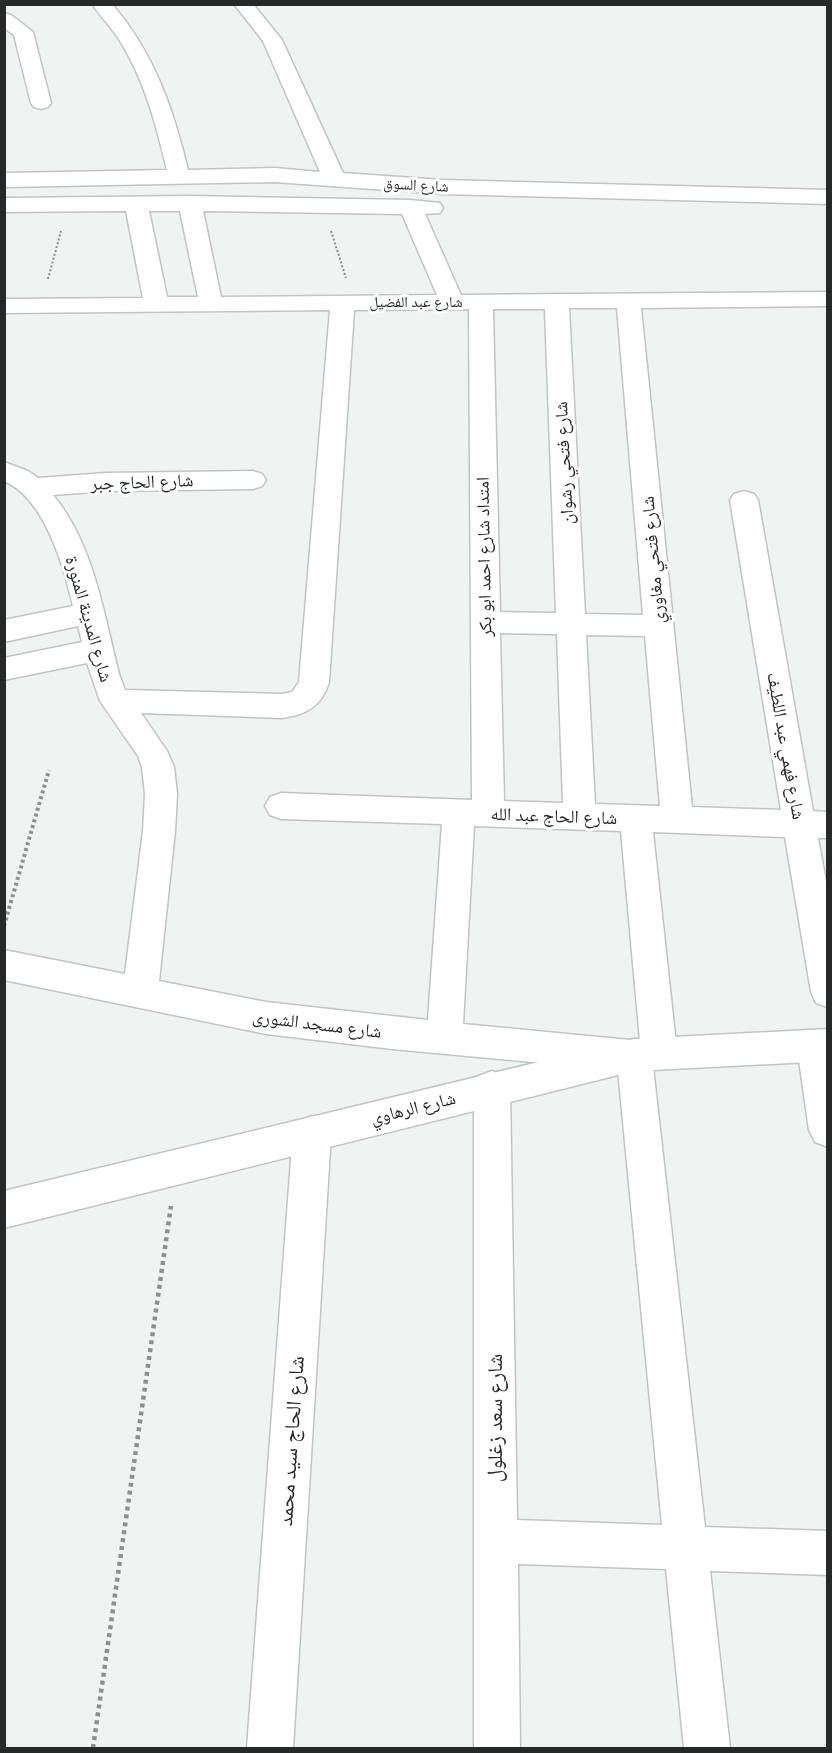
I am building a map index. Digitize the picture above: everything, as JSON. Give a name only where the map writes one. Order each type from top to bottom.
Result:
[{"type":"street","points":[[101,4],[130,40],[150,78],[168,127],[179,177]]},
{"type":"street","points":[[243,4],[272,40],[335,180]]},
{"type":"street","points":[[4,19],[23,32],[41,103]]},
{"type":"street","points":[[299,176],[299,204]]},
{"type":"street","name":"شارع السوق","points":[[4,180],[299,176],[442,187],[828,197]]},
{"type":"street","points":[[190,203],[211,304]]},
{"type":"street","name":"شارع السوق","points":[[4,205],[190,203],[458,209]]},
{"type":"street","points":[[136,204],[156,304]]},
{"type":"street","points":[[410,207],[452,302]]},
{"type":"street","name":"شارع عبد الفضيل","points":[[4,306],[828,299]]},
{"type":"street","name":"شارع فتحي رشوان","points":[[557,301],[580,817]]},
{"type":"street","name":"شارع فتحي مغاوري","points":[[628,301],[677,820]]},
{"type":"street","name":"امتداد شارع احمد ابو بكر","points":[[444,1038],[474,813],[485,622],[481,302]]},
{"type":"street","points":[[115,701],[282,706],[298,703],[310,694],[314,682],[349,303]]},
{"type":"street","name":"شارع المدينة المنورة","points":[[4,471],[19,477],[50,509],[78,566],[98,650],[115,701],[151,751],[158,767],[161,794],[159,831],[140,993]]},
{"type":"street","name":"شارع الحاج جبر","points":[[32,488],[106,482],[253,480]]},
{"type":"street","name":"شارع فهمي عبد اللطيف","points":[[744,500],[813,825],[828,992]]},
{"type":"street","points":[[4,631],[91,613]]},
{"type":"street","points":[[485,622],[659,626]]},
{"type":"street","points":[[4,669],[98,650]]},
{"type":"street","name":"شارع الحاج عبد الله","points":[[281,806],[813,825]]},
{"type":"street","points":[[636,819],[646,1054],[686,1550],[707,1749]]},
{"type":"street","name":"شارع مسجد الشورى","points":[[4,965],[266,1018],[444,1038],[646,1054]]},
{"type":"street","points":[[821,1045],[828,1130]]},
{"type":"street","name":"شارع الرهاوي","points":[[4,1210],[492,1088],[646,1054],[821,1045]]},
{"type":"street","name":"شارع سعد زغلول","points":[[492,1088],[496,1749]]},
{"type":"street","name":"شارع الحاج سيد محمد","points":[[270,1749],[312,1133]]},
{"type":"street","points":[[495,1541],[686,1550],[828,1553]]},
{"type":"path","points":[[42,305],[68,204]]},
{"type":"path","points":[[322,205],[349,303]]},
{"type":"path","points":[[4,926],[49,770]]},
{"type":"path","points":[[93,1749],[176,1167]]}]
